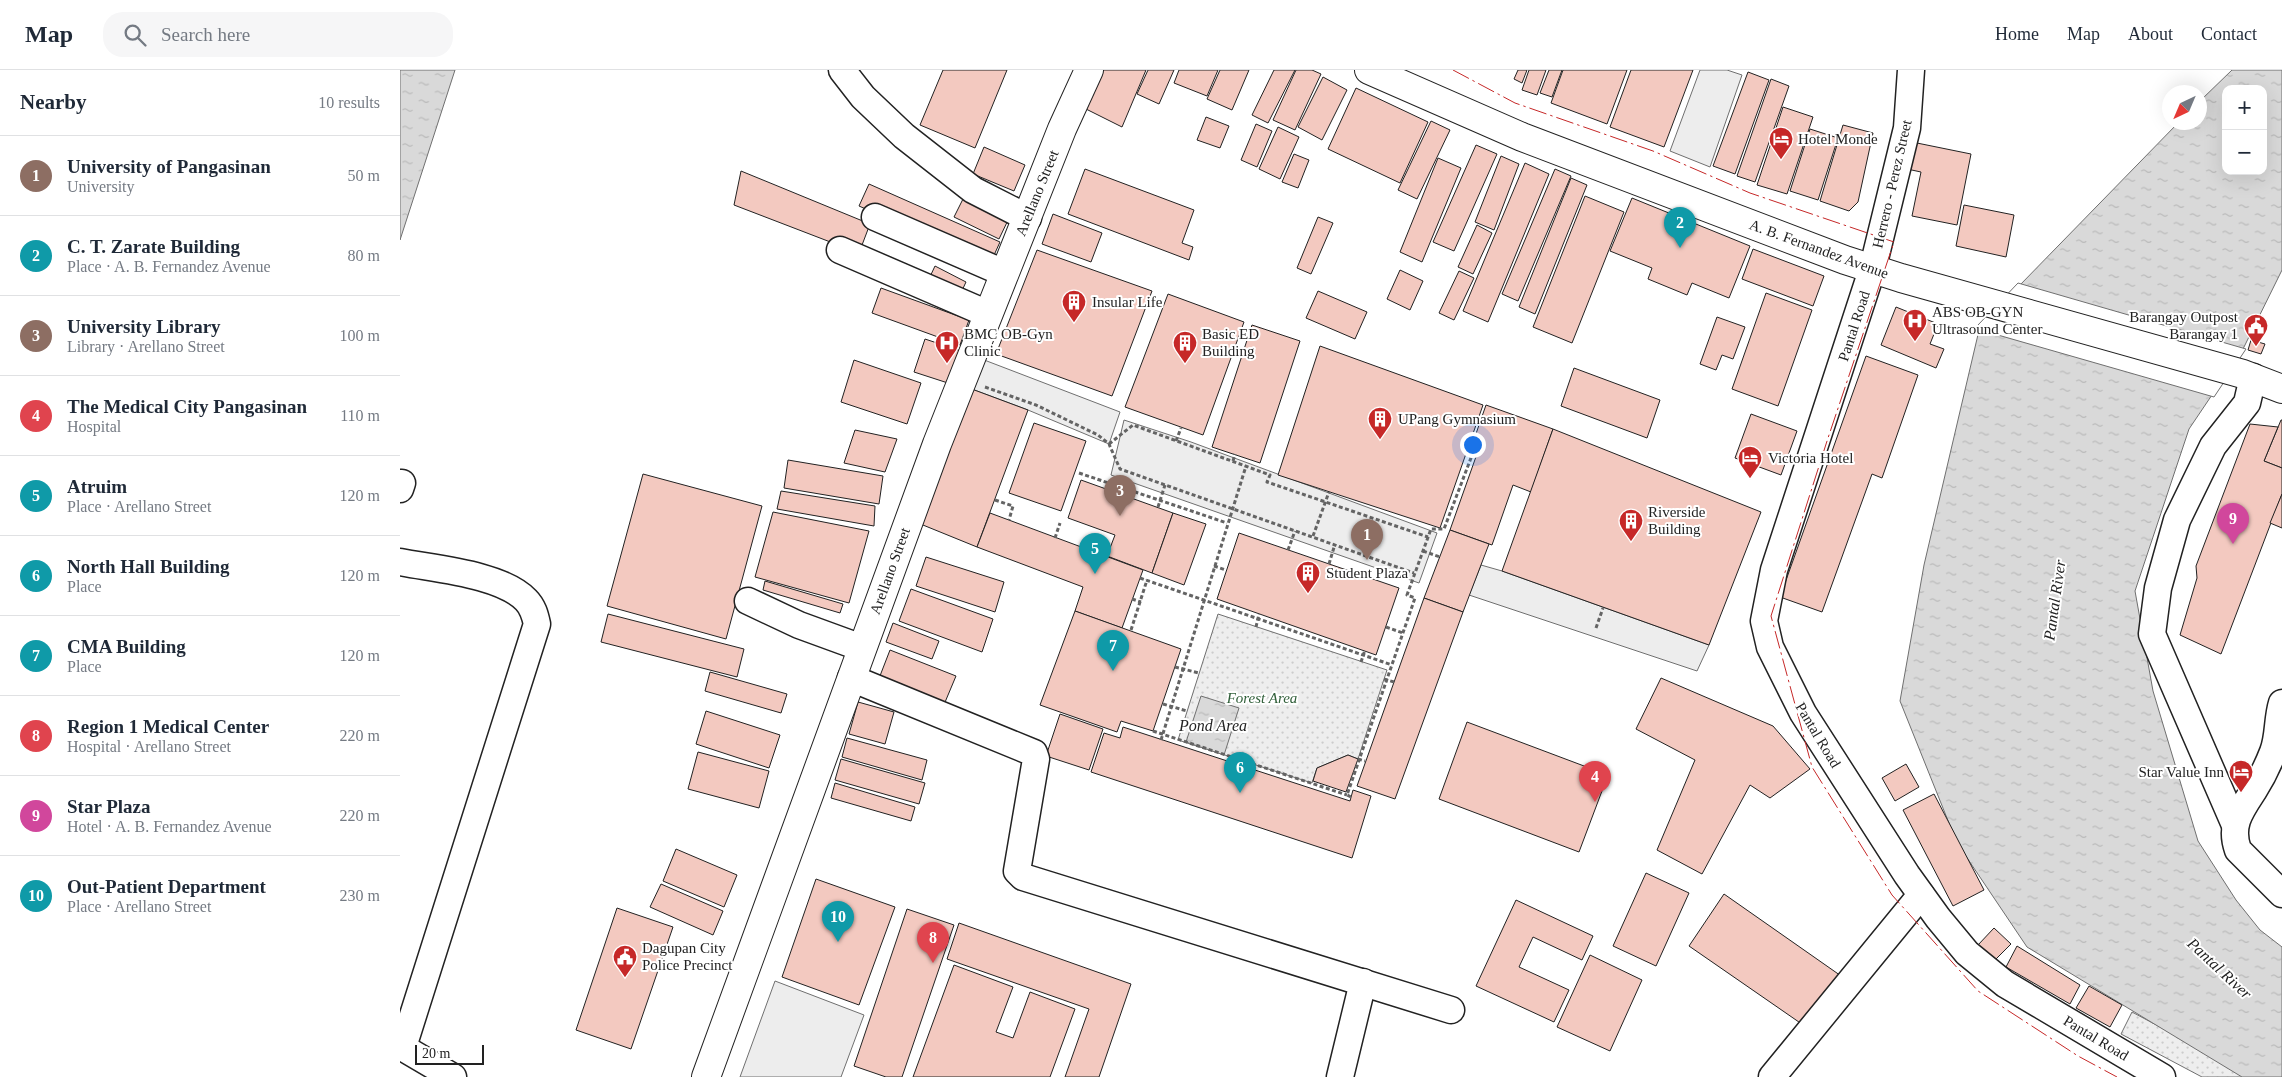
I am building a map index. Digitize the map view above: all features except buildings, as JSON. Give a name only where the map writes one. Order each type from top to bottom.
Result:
[{"type":"main road","name":"Arellano Street","points":[[706,1077],[913,505],[1004,273],[1028,218],[1062,130],[1089,70]]},
{"type":"main road","name":"A. B. Fernandez Avenue","points":[[1369,70],[1411,79],[1522,138],[1836,256],[1901,278],[2248,376],[2282,389]]},
{"type":"street","points":[[842,70],[863,97],[904,136],[972,190],[1028,218]]},
{"type":"street","name":"Herrero - Perez Street","points":[[1873,267],[1907,128],[1911,70]]},
{"type":"street","points":[[875,217],[1004,273]]},
{"type":"street","points":[[840,250],[987,317]]},
{"type":"street","name":"Pantal Road","points":[[1873,267],[1774,570],[1764,620],[1770,647],[1802,713],[1921,895],[1967,953],[2005,984],[2162,1077]]},
{"type":"street","points":[[889,286],[987,317]]},
{"type":"street","points":[[2248,376],[2246,403],[2213,446],[2177,520],[2158,588],[2152,634],[2236,837],[2282,894]]},
{"type":"street","points":[[400,562],[482,578],[515,591],[530,606],[537,624],[401,1046],[453,1077]]},
{"type":"street","points":[[748,602],[862,648]]},
{"type":"street","points":[[851,678],[1034,753],[1036,759],[1017,871],[1023,877],[1451,1010]]},
{"type":"street","points":[[2236,837],[2240,809],[2254,789],[2274,751],[2282,703]]},
{"type":"street","points":[[1772,1077],[1921,895]]},
{"type":"street","points":[[1340,1077],[1363,982]]},
{"type":"path","points":[[962,379],[1036,405],[1098,434],[1109,444],[1120,469],[1414,573]]},
{"type":"path","points":[[1109,444],[1134,425],[1270,475],[1267,482],[1428,537]]},
{"type":"path","points":[[1176,441],[1181,428]]},
{"type":"path","points":[[1347,795],[1385,679],[1392,665],[1415,598],[1407,596],[1414,573],[1431,529],[1444,529],[1474,450]]},
{"type":"path","points":[[1232,461],[1235,454]]},
{"type":"path","points":[[1161,740],[1246,466]]},
{"type":"path","points":[[1079,473],[1228,523]]},
{"type":"path","points":[[1158,507],[1166,486]]},
{"type":"path","points":[[1313,536],[1329,492]]},
{"type":"path","points":[[995,500],[1014,506],[1009,520]]},
{"type":"path","points":[[1055,538],[1060,523]]},
{"type":"path","points":[[1288,550],[1295,531]]},
{"type":"path","points":[[1329,564],[1335,544]]},
{"type":"path","points":[[1423,551],[1440,556]]},
{"type":"path","points":[[1214,566],[1226,570]]},
{"type":"path","points":[[1140,578],[1392,665]]},
{"type":"path","points":[[1131,630],[1147,580]]},
{"type":"path","points":[[1132,599],[1140,602]]},
{"type":"path","points":[[1596,628],[1603,608]]},
{"type":"path","points":[[1256,627],[1260,614]]},
{"type":"path","points":[[1386,626],[1403,633]]},
{"type":"path","points":[[1362,662],[1365,650]]},
{"type":"path","points":[[1175,666],[1199,673]]},
{"type":"path","points":[[1385,679],[1394,682]]},
{"type":"path","points":[[1163,704],[1187,711]]},
{"type":"path","points":[[1153,732],[1352,797]]},
{"type":"path","points":[[1359,759],[1365,761]]},
{"type":"green space","name":"Forest Area","points":[[1218,614],[1387,670],[1358,759],[1348,755],[1317,768],[1312,783],[1178,740]]},
{"type":"green space","points":[[2132,1012],[2254,1077],[2202,1077],[2121,1034]]},
{"type":"shaded area","points":[[1700,70],[1727,70],[1742,75],[1710,167],[1670,151]]},
{"type":"shaded area","points":[[979,358],[1120,412],[1109,444],[969,388]]},
{"type":"shaded area","points":[[1124,420],[1191,442],[1437,533],[1419,583],[1111,475]]},
{"type":"shaded area","points":[[1481,565],[1709,645],[1697,671],[1469,595]]},
{"type":"shaded area","points":[[775,981],[864,1015],[841,1077],[740,1077]]},
{"type":"water","points":[[400,70],[455,70],[400,240]]},
{"type":"water","name":"Pantal River","points":[[2232,70],[2282,70],[2282,270],[2243,349],[2189,429],[2135,591],[2153,691],[2198,841],[2236,900],[2260,930],[2282,947],[2282,1077],[2242,1077],[2027,947],[1957,843],[1900,701],[1924,565],[1980,326],[2171,130],[2207,130],[2207,94]]},
{"type":"water","name":"Pond Area","points":[[1201,696],[1239,708],[1224,755],[1186,742]]},
{"type":"pier","points":[[2018,283],[2246,349],[2214,397],[1977,329],[1978,325]]},
{"type":"power","points":[[1453,70],[1515,103],[1653,151],[1750,193],[1894,242],[1771,616],[1812,767],[1892,895],[1978,991],[2078,1056],[2117,1077]]},
{"type":"place","name":"Hotel Monde","points":[[1781,160]]},
{"type":"place","name":"C. T. Zarate Building","points":[[1680,248]]},
{"type":"place","name":"Insular Life","points":[[1074,323]]},
{"type":"place","name":"ABS OB-GYN Ultrasound Center","points":[[1915,342]]},
{"type":"place","name":"Barangay Outpost Barangay 1","points":[[2256,347]]},
{"type":"place","name":"BMC OB-Gyn Clinic","points":[[947,364]]},
{"type":"place","name":"Basic ED Building","points":[[1185,364]]},
{"type":"place","name":"UPang Gymnasium","points":[[1380,440]]},
{"type":"place","name":"Victoria Hotel","points":[[1750,479]]},
{"type":"place","name":"University Library","points":[[1120,516]]},
{"type":"place","name":"Riverside Building","points":[[1631,542]]},
{"type":"place","name":"Star Plaza","points":[[2233,544]]},
{"type":"place","name":"University of Pangasinan","points":[[1367,560]]},
{"type":"place","name":"Atruim","points":[[1095,574]]},
{"type":"place","name":"Student Plaza","points":[[1308,594]]},
{"type":"place","name":"CMA Building","points":[[1113,671]]},
{"type":"place","name":"North Hall Building","points":[[1240,793]]},
{"type":"place","name":"Star Value Inn","points":[[2241,793]]},
{"type":"place","name":"The Medical City Pangasinan","points":[[1595,802]]},
{"type":"place","name":"Out-Patient Department","points":[[838,942]]},
{"type":"place","name":"Region 1 Medical Center","points":[[933,963]]},
{"type":"place","name":"Dagupan City Police Precinct","points":[[625,978]]}]
